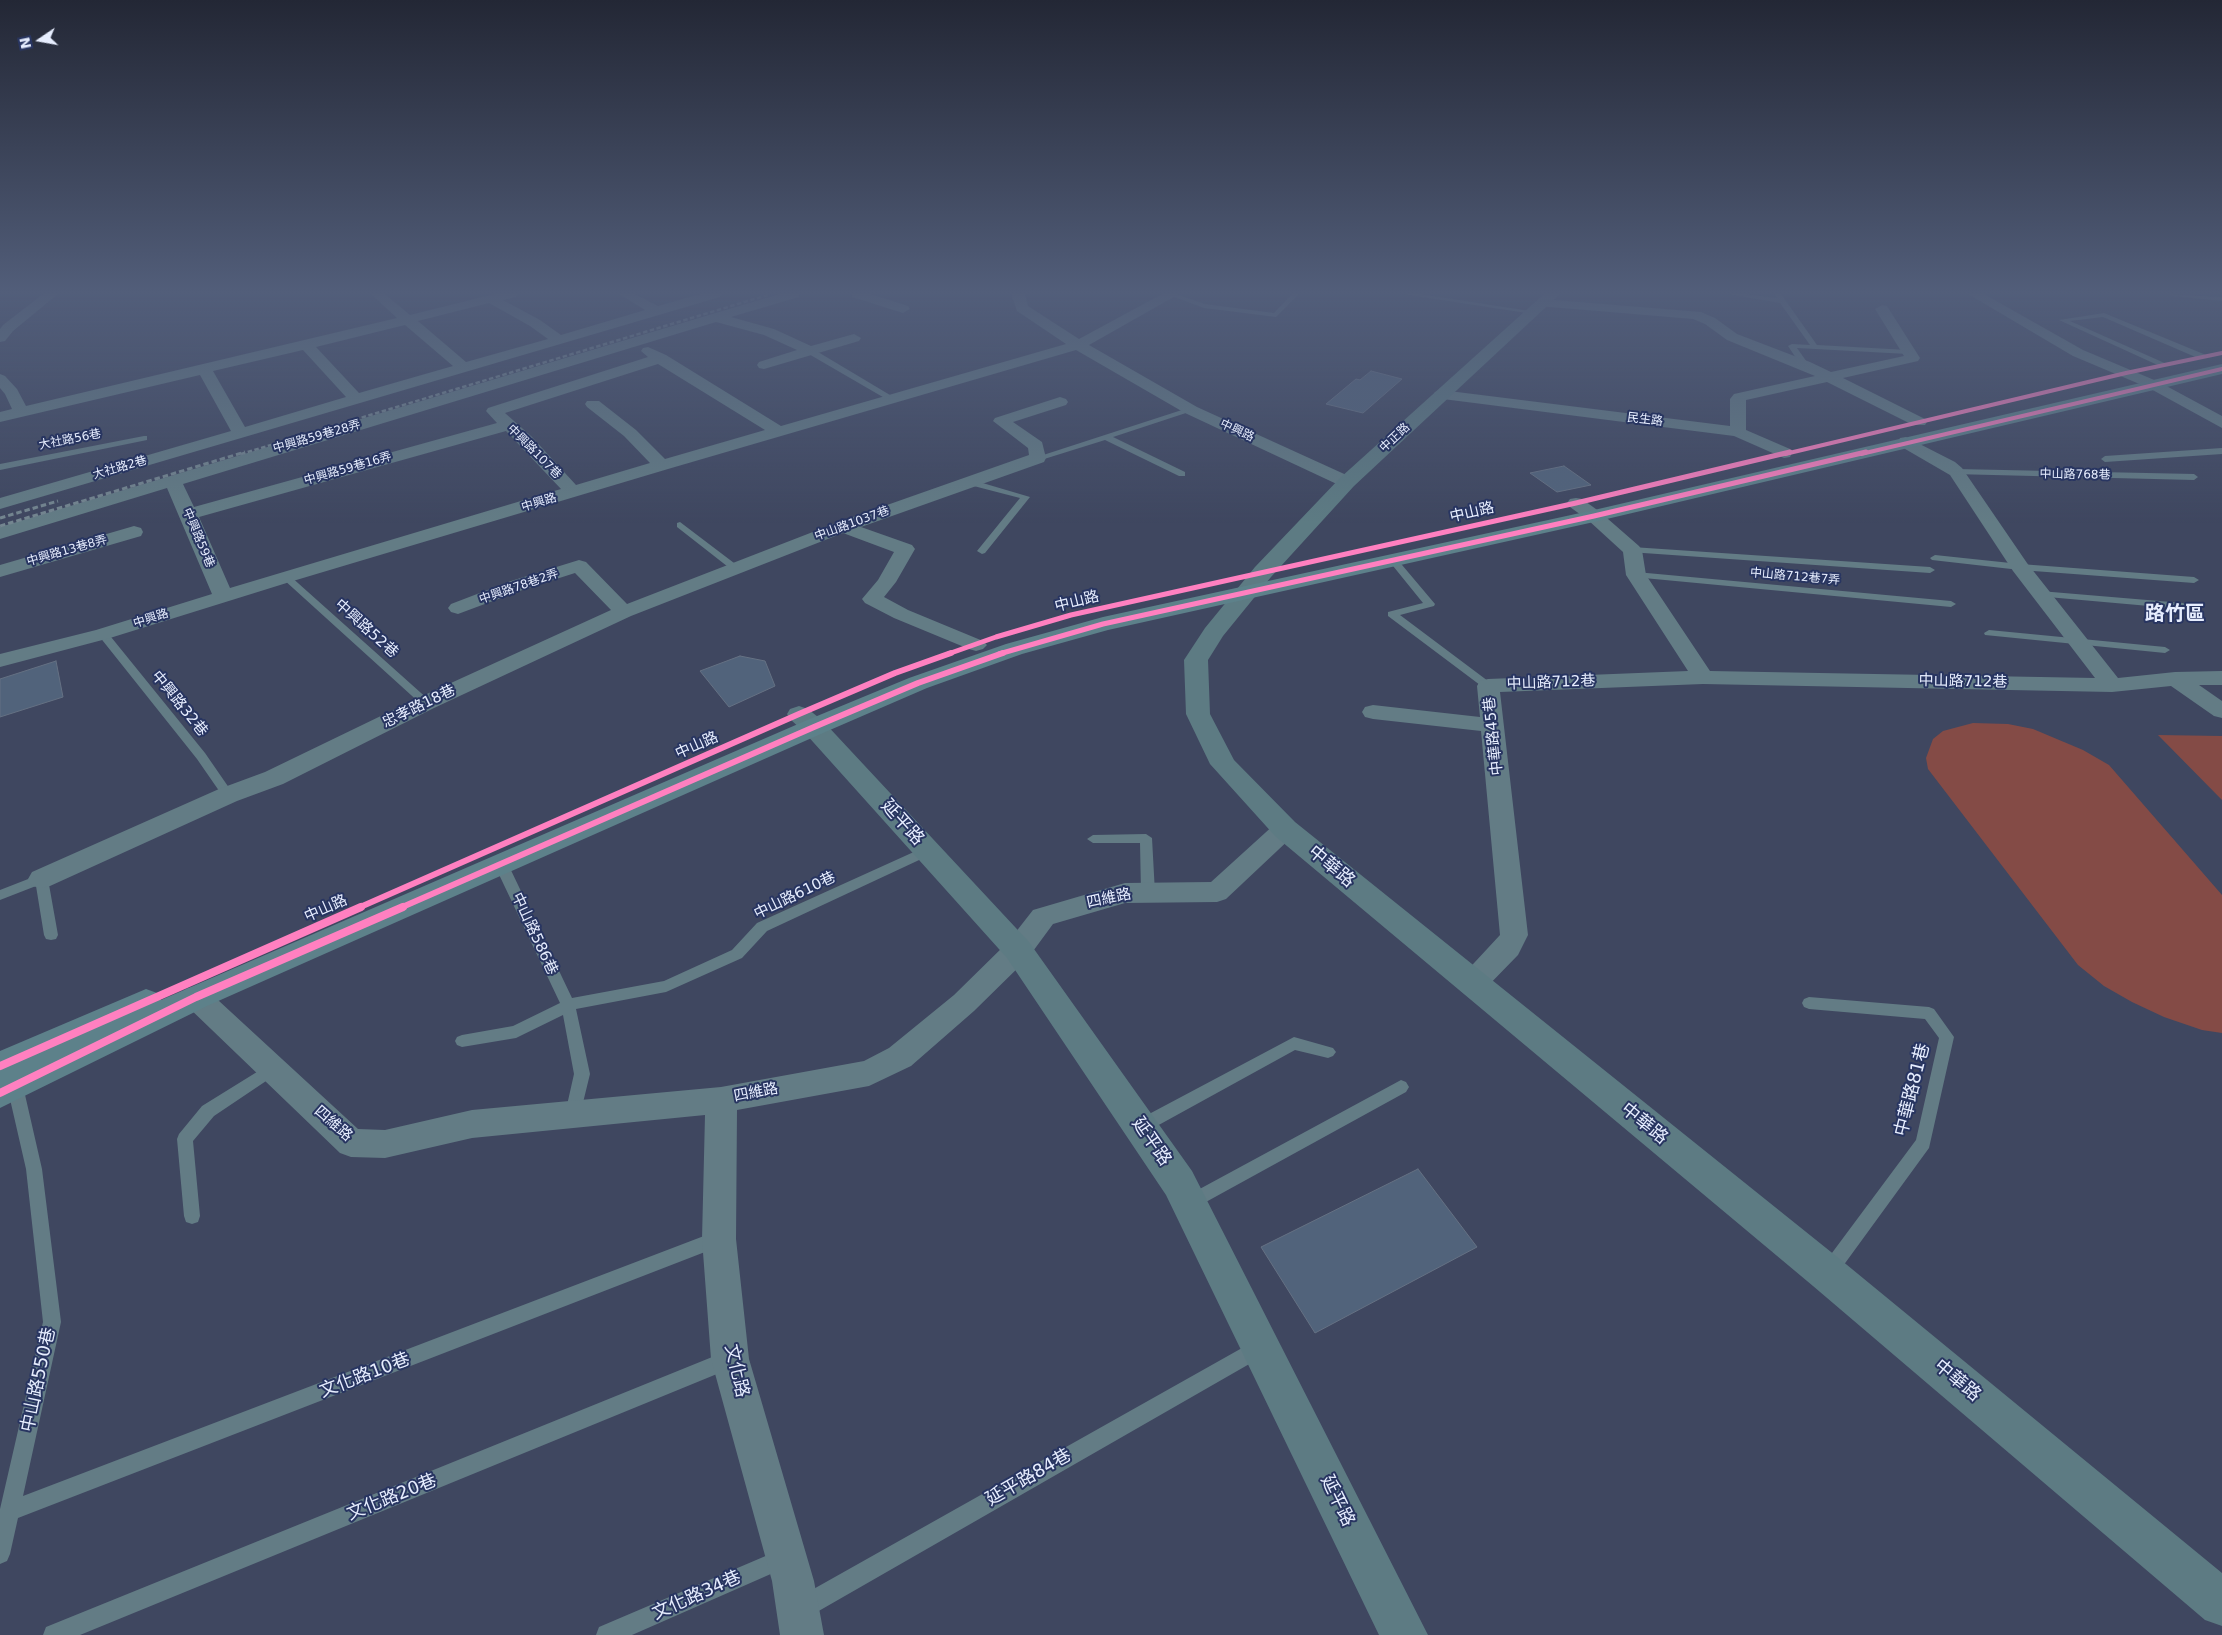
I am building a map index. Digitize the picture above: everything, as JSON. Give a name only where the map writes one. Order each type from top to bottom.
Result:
[{"type":"main road","name":"中山路","points":[[5,1082],[807,720],[918,683],[1014,648],[1255,582],[1585,509],[1906,442],[2160,375],[2171,370]]},
{"type":"main road","name":"中山路","points":[[5,1082],[501,864],[807,720],[896,673],[976,645],[1071,615],[1255,582],[1394,561],[1784,453],[2126,373],[2160,375],[2209,370]]},
{"type":"street","points":[[0,417],[198,370]]},
{"type":"street","points":[[205,370],[240,433]]},
{"type":"street","points":[[330,370],[356,398]]},
{"type":"street","name":"大社路2巷","points":[[0,504],[456,370]]},
{"type":"street","name":"中興路59巷28弄","points":[[0,533],[172,480],[545,370]]},
{"type":"street","points":[[494,411],[622,370]]},
{"type":"street","points":[[681,370],[778,431]]},
{"type":"street","name":"中興路","points":[[0,661],[103,634],[286,577],[988,370]]},
{"type":"street","name":"中興路","points":[[1122,370],[1191,410],[1347,482]]},
{"type":"street","name":"中正路","points":[[1255,582],[1347,482],[1468,370]]},
{"type":"street","points":[[1816,370],[1919,422]]},
{"type":"street","points":[[1738,432],[1740,396],[1859,370]]},
{"type":"street","points":[[2120,370],[2126,373],[2160,375],[2222,423]]},
{"type":"street","points":[[0,379],[12,392],[21,412]]},
{"type":"street","name":"中興路107巷","points":[[471,392],[526,441],[573,492]]},
{"type":"street","name":"民生路","points":[[1441,395],[1738,432],[1784,453]]},
{"type":"street","points":[[1038,458],[1036,446],[1001,421],[1060,402]]},
{"type":"street","points":[[593,404],[630,433],[662,465]]},
{"type":"street","name":"中興路59巷16弄","points":[[189,514],[508,425]]},
{"type":"street","points":[[1906,442],[1949,466],[1956,472],[2020,567],[2112,685]]},
{"type":"street","name":"中山路1037巷","points":[[736,568],[843,527],[1038,458]]},
{"type":"street","name":"中興路59巷","points":[[172,480],[189,514],[223,596]]},
{"type":"street","points":[[1585,509],[1632,550],[1636,575],[1703,677]]},
{"type":"street","points":[[843,527],[905,548],[886,582],[872,599],[900,614],[976,645]]},
{"type":"street","name":"中興路13巷8弄","points":[[0,571],[134,532]]},
{"type":"street","name":"中興路78巷2弄","points":[[458,608],[518,585],[579,566],[624,612]]},
{"type":"street","name":"忠孝路18巷","points":[[42,879],[228,795],[274,778],[426,703],[624,612],[736,568]]},
{"type":"street","name":"中華路","points":[[1255,582],[1213,633],[1196,660],[1198,714],[1223,764],[1285,829],[1827,1273],[2222,1603]]},
{"type":"street","name":"中山路712巷","points":[[1488,686],[1703,677],[2112,685],[2175,679],[2222,678]]},
{"type":"street","points":[[2175,679],[2222,711]]},
{"type":"street","name":"中華路45巷","points":[[1472,984],[1508,947],[1514,934],[1488,686]]},
{"type":"street","points":[[1373,712],[1492,725]]},
{"type":"street","name":"延平路","points":[[807,720],[1018,950],[1179,1183],[1404,1635]]},
{"type":"street","name":"四維路","points":[[196,997],[351,1143],[385,1144],[472,1124],[722,1100],[869,1073],[900,1057],[964,1003],[1018,950],[1043,916],[1125,893],[1217,892],[1285,829]]},
{"type":"street","name":"文化路","points":[[722,1100],[719,1239],[730,1359],[786,1557],[800,1623]]},
{"type":"lane","points":[[843,370],[890,398]]},
{"type":"lane","points":[[2152,370],[2160,375]]},
{"type":"lane","name":"中山路1037巷","points":[[1038,458],[1191,410]]},
{"type":"lane","points":[[1106,437],[1182,474]]},
{"type":"lane","name":"大社路56巷","points":[[0,466],[144,438]]},
{"type":"lane","points":[[2105,459],[2186,455],[2222,451]]},
{"type":"lane","name":"中山路768巷","points":[[1956,472],[2194,477]]},
{"type":"lane","points":[[969,482],[1026,497],[982,551]]},
{"type":"lane","points":[[680,525],[736,568]]},
{"type":"lane","points":[[1632,550],[1930,570]]},
{"type":"lane","points":[[1935,558],[2020,567],[2194,580]]},
{"type":"lane","name":"中華路45巷","points":[[1394,561],[1430,604],[1392,614],[1488,686]]},
{"type":"lane","name":"中山路712巷7弄","points":[[1636,575],[1951,604]]},
{"type":"lane","name":"中興路52巷","points":[[286,577],[426,703]]},
{"type":"lane","points":[[2040,594],[2183,606]]},
{"type":"lane","points":[[1990,633],[2165,650]]},
{"type":"lane","name":"中興路32巷","points":[[103,634],[202,756],[228,795]]},
{"type":"lane","points":[[1092,839],[1146,838],[1148,893]]},
{"type":"lane","name":"中山路610巷","points":[[568,1005],[666,986],[737,954],[762,927],[927,851]]},
{"type":"lane","name":"中山路586巷","points":[[501,864],[568,1005],[582,1074],[573,1114]]},
{"type":"lane","points":[[42,879],[51,935]]},
{"type":"lane","name":"忠孝路18巷","points":[[0,895],[42,879]]},
{"type":"lane","name":"中華路81巷","points":[[1809,1004],[1929,1013],[1947,1037],[1923,1143],[1827,1273]]},
{"type":"lane","points":[[462,1041],[516,1032],[568,1005]]},
{"type":"lane","points":[[1140,1127],[1294,1043],[1328,1052]]},
{"type":"lane","points":[[192,1216],[185,1139],[208,1111],[273,1068]]},
{"type":"lane","name":"中山路550巷","points":[[0,1554],[52,1322],[34,1170],[5,1082]]},
{"type":"lane","points":[[1189,1203],[1401,1087]]},
{"type":"lane","name":"文化路10巷","points":[[10,1511],[719,1239]]},
{"type":"lane","name":"延平路84巷","points":[[800,1623],[1260,1347]]},
{"type":"lane","name":"文化路20巷","points":[[54,1635],[730,1359]]},
{"type":"lane","name":"文化路34巷","points":[[608,1635],[786,1557]]},
{"type":"shaded area","points":[[1973,723],[2008,724],[2033,729],[2083,750],[2109,765],[2222,895],[2222,1033],[2202,1030],[2164,1017],[2132,1002],[2104,986],[2078,965],[1928,769],[1926,758],[1933,739],[1943,731]]},
{"type":"shaded area","points":[[2158,735],[2222,736],[2222,800]]},
{"type":"building","points":[[1371,371],[1402,379],[1363,413],[1326,404],[1356,379],[1360,380]]},
{"type":"building","points":[[1564,466],[1591,485],[1557,492],[1530,473]]},
{"type":"building","points":[[740,656],[765,661],[775,686],[729,707],[700,671]]},
{"type":"building","points":[[56,661],[63,697],[0,717],[0,679]]},
{"type":"building","points":[[1418,1169],[1477,1247],[1315,1333],[1261,1247]]},
{"type":"railway","points":[[241,454],[518,370]]},
{"type":"railway","points":[[0,526],[245,452]]},
{"type":"railway","points":[[0,518],[58,501]]},
{"type":"cycle path","points":[[0,1066],[799,714],[895,673],[996,637],[1071,615],[1576,503],[2139,370]]},
{"type":"cycle path","points":[[0,1093],[196,997],[814,727],[918,683],[1014,649],[1103,624],[1594,516],[2216,370]]},
{"type":"district","name":"路竹區","points":[[2175,615]]}]
